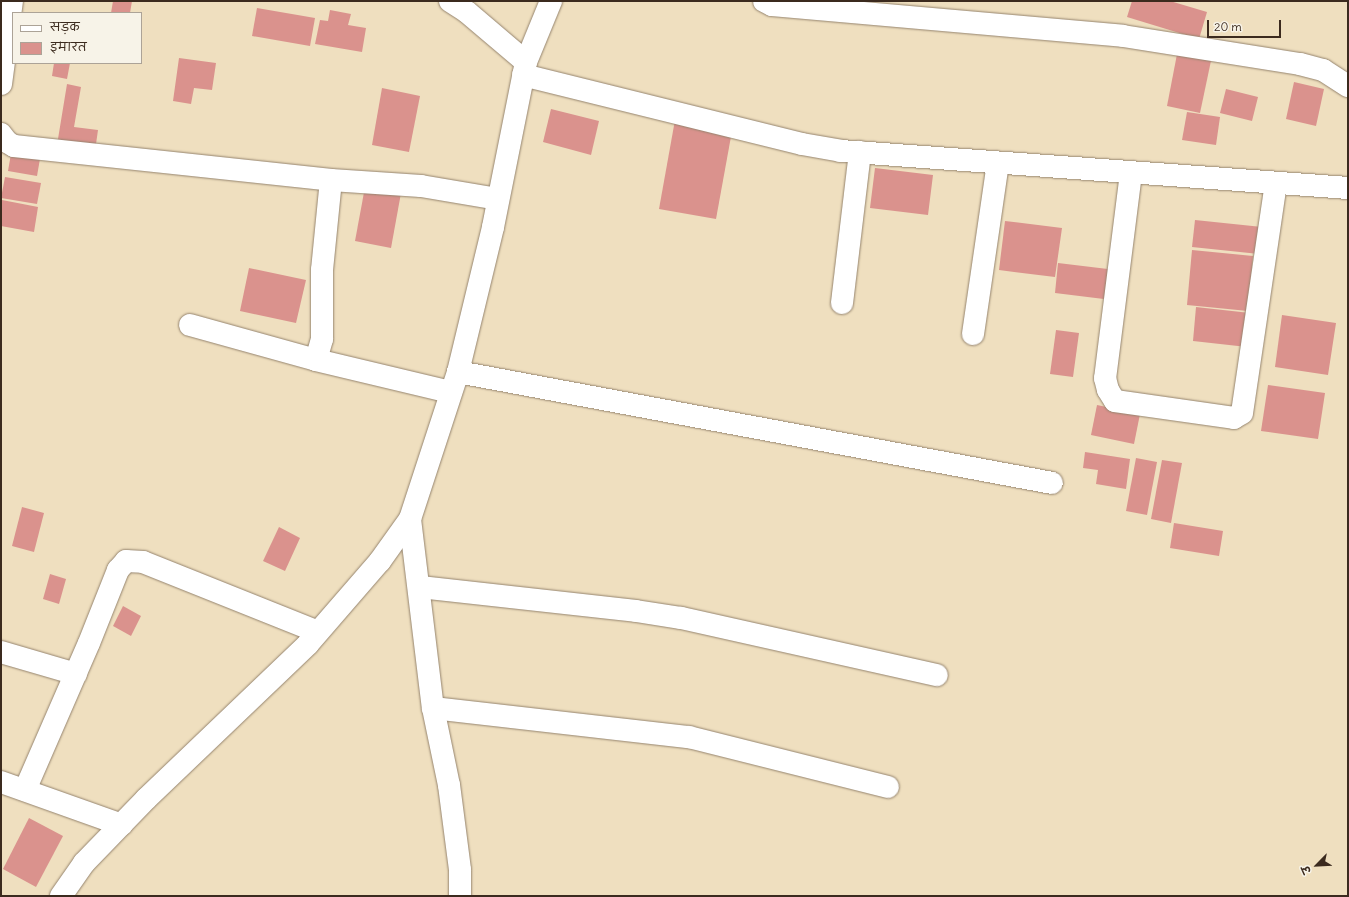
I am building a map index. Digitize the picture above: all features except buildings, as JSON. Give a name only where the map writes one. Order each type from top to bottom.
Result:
[{"type":"street","points":[[1,84],[12,1]]},
{"type":"street","points":[[450,1],[467,12],[524,69],[802,144],[860,152],[1348,188]]},
{"type":"street","points":[[61,896],[84,863],[146,799],[308,644],[380,561],[410,519],[450,392],[458,372],[498,200],[524,69],[551,1]]},
{"type":"street","points":[[764,1],[772,5],[1123,36],[1300,64],[1323,70],[1348,86]]},
{"type":"street","points":[[1,134],[7,142],[14,146],[331,180],[421,186],[498,200]]},
{"type":"street","points":[[842,303],[860,152]]},
{"type":"street","points":[[973,334],[998,163]]},
{"type":"street","points":[[1131,173],[1105,378],[1108,390],[1114,400],[1234,418],[1242,413],[1276,183]]},
{"type":"street","points":[[316,360],[322,338],[322,270],[331,180]]},
{"type":"street","points":[[190,325],[316,360],[450,392]]},
{"type":"street","points":[[458,372],[1052,483]]},
{"type":"street","points":[[410,519],[420,587],[433,708],[449,785],[460,870],[460,896]]},
{"type":"street","points":[[25,790],[76,674],[118,570],[126,561],[144,562],[318,632]]},
{"type":"street","points":[[420,587],[636,611],[681,618],[937,675]]},
{"type":"street","points":[[1,652],[76,674]]},
{"type":"street","points":[[433,708],[689,737],[888,787]]},
{"type":"street","points":[[1,782],[122,825]]}]
